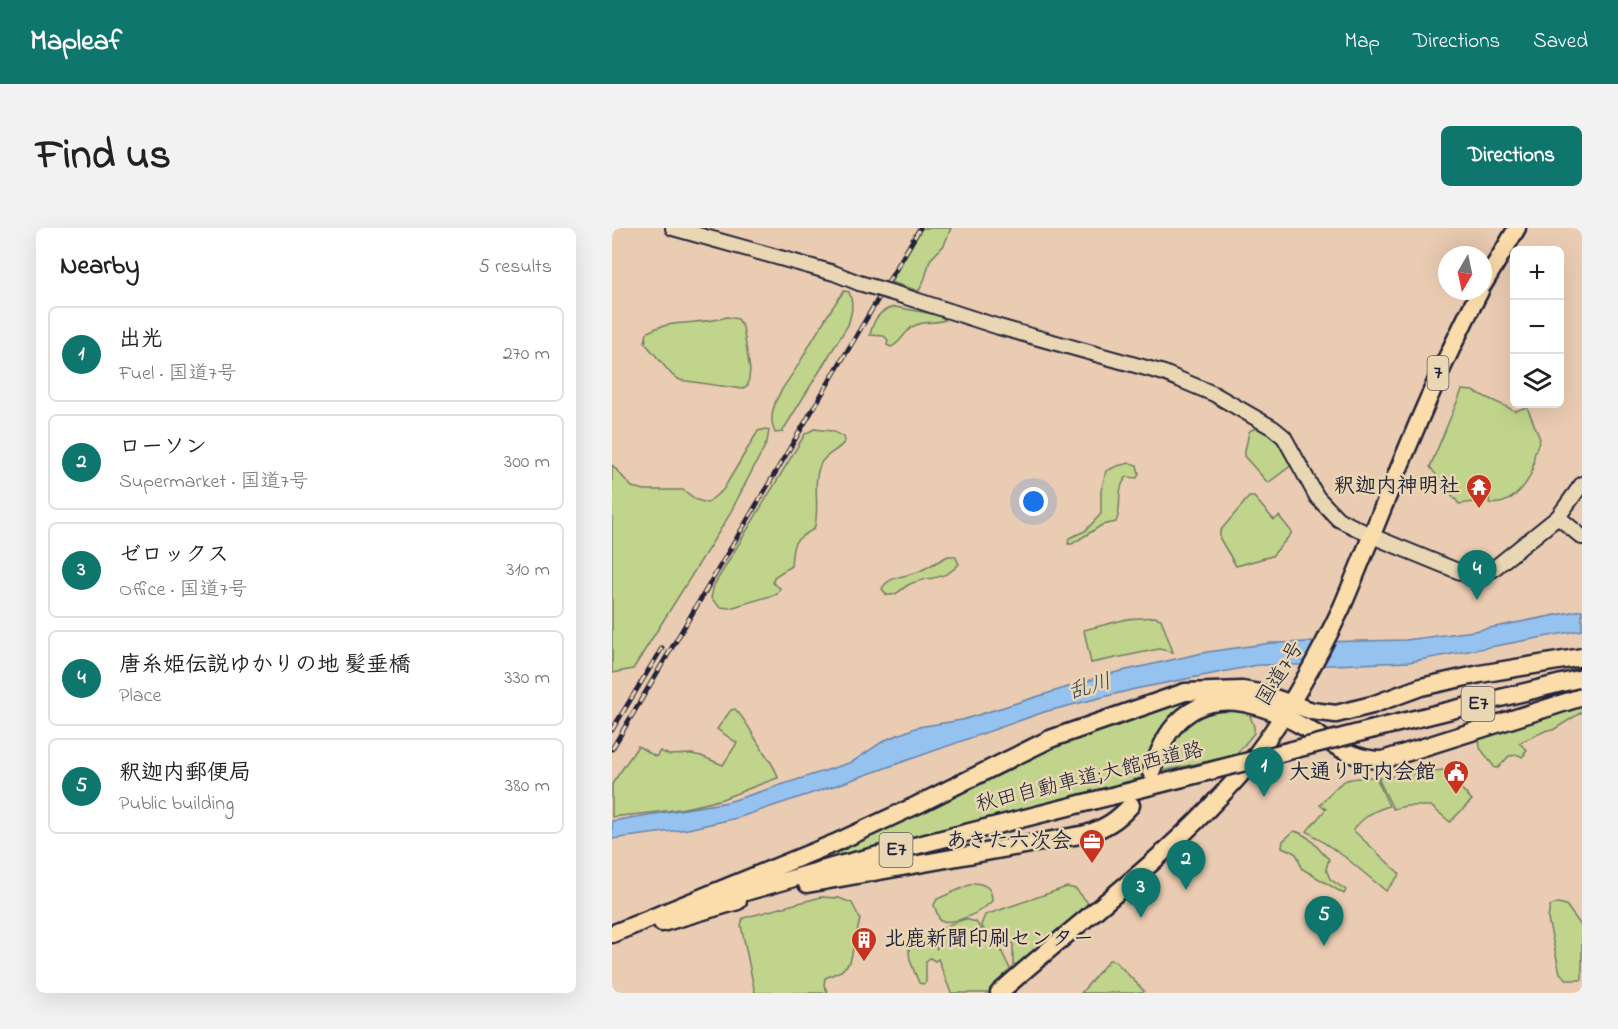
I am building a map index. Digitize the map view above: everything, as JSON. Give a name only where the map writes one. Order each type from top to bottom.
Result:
[{"type":"highway","points":[[1492,270],[1517,228]]},
{"type":"highway","name":"国道7号","points":[[999,993],[1179,837],[1244,771],[1286,710],[1327,639],[1372,536],[1424,405],[1475,300]]},
{"type":"highway","points":[[1151,772],[1171,730],[1201,706],[1213,702],[1236,701],[1286,710],[1336,714],[1372,705],[1421,687],[1480,674],[1582,657]]},
{"type":"highway","name":"秋田自動車道;大館西道路","points":[[612,935],[839,865],[1582,678]]},
{"type":"highway","points":[[612,935],[835,843],[1050,739],[1185,692],[1242,690],[1260,693],[1354,756],[1383,760],[1582,697]]},
{"type":"highway","points":[[612,935],[804,885],[1086,834],[1104,828],[1120,817],[1131,805]]},
{"type":"street","points":[[673,228],[834,273],[999,327],[1164,374],[1214,394],[1273,428],[1284,437],[1317,497],[1338,519],[1372,536],[1465,574],[1473,575],[1492,570],[1558,517],[1582,484]]},
{"type":"street","points":[[1558,517],[1582,537]]},
{"type":"green space","points":[[922,228],[951,228],[944,245],[930,260],[919,291],[891,282]]},
{"type":"green space","points":[[844,291],[849,292],[852,300],[848,325],[782,432],[775,433],[772,416],[775,403]]},
{"type":"green space","points":[[895,307],[939,315],[945,320],[912,327],[891,347],[887,345],[888,340],[884,336],[870,335],[878,316],[885,310]]},
{"type":"green space","points":[[727,317],[738,319],[743,327],[750,370],[748,385],[742,389],[680,380],[672,375],[645,343],[647,333],[664,326]]},
{"type":"green space","points":[[1462,390],[1473,391],[1515,411],[1527,408],[1540,439],[1529,477],[1521,490],[1509,499],[1489,503],[1491,486],[1476,485],[1473,502],[1459,504],[1430,467]]},
{"type":"green space","points":[[1259,428],[1276,438],[1293,464],[1268,483],[1244,456],[1249,432]]},
{"type":"green space","points":[[814,429],[832,431],[844,437],[845,441],[823,460],[818,471],[817,513],[814,529],[801,537],[793,546],[791,566],[774,577],[773,583],[780,588],[777,594],[730,608],[720,607],[711,598],[714,585],[805,434]]},
{"type":"green space","points":[[769,430],[767,442],[727,519],[633,669],[612,673],[612,465],[632,487],[645,490],[683,490],[697,500],[707,503],[723,490],[758,431]]},
{"type":"green space","points":[[1130,463],[1137,465],[1139,474],[1137,478],[1127,477],[1123,482],[1116,522],[1102,525],[1072,544],[1068,544],[1069,538],[1085,531],[1101,514],[1101,491],[1106,471]]},
{"type":"green space","points":[[1249,497],[1254,497],[1274,520],[1279,516],[1291,534],[1272,556],[1236,566],[1220,539],[1220,531]]},
{"type":"green space","points":[[948,556],[955,556],[959,564],[948,573],[912,583],[895,594],[887,595],[882,589],[889,581],[917,572]]},
{"type":"green space","points":[[1154,617],[1161,619],[1173,652],[1159,649],[1091,663],[1084,630],[1127,619]]},
{"type":"green space","points":[[1197,698],[1197,702],[1153,745],[1143,766],[1141,778],[821,861],[819,859],[821,856],[1049,748],[1174,702]]},
{"type":"green space","points":[[1582,704],[1582,712],[1553,730],[1547,730],[1519,743],[1527,750],[1525,754],[1522,757],[1509,756],[1498,768],[1495,768],[1480,748],[1479,738]]},
{"type":"green space","points":[[735,709],[772,763],[778,778],[709,803],[668,811],[612,817],[612,784],[638,746],[656,757],[660,751],[669,755],[692,754],[723,765],[737,743],[717,729],[731,710]]},
{"type":"green space","points":[[1236,709],[1249,713],[1254,733],[1236,755],[1158,772],[1171,745],[1186,726],[1206,714]]},
{"type":"green space","points":[[1443,770],[1472,800],[1450,822],[1431,806],[1406,806],[1393,809],[1378,778]]},
{"type":"green space","points":[[1376,777],[1389,806],[1369,815],[1353,830],[1400,874],[1386,891],[1345,857],[1307,831],[1326,809],[1320,805],[1339,785],[1349,779]]},
{"type":"green space","points":[[1294,831],[1309,839],[1329,859],[1326,869],[1330,879],[1346,890],[1344,894],[1301,868],[1296,854],[1282,847],[1283,841]]},
{"type":"green space","points":[[974,883],[988,888],[992,901],[968,917],[954,921],[940,921],[934,905],[937,899]]},
{"type":"green space","points":[[1067,887],[1076,889],[1088,903],[1067,924],[1019,963],[1013,965],[1013,944],[994,938],[986,932],[981,925],[985,915]]},
{"type":"green space","points":[[821,897],[839,898],[852,903],[860,919],[850,962],[841,971],[825,978],[824,985],[828,993],[755,993],[741,925],[743,918]]},
{"type":"green space","points":[[1558,903],[1566,905],[1582,927],[1582,980],[1568,980],[1560,973],[1548,919],[1550,906]]},
{"type":"green space","points":[[965,919],[976,922],[989,940],[998,944],[1012,973],[988,993],[951,993],[938,959],[935,961],[930,958],[926,961],[926,982],[919,983],[909,952],[911,941],[926,940],[937,949],[937,936],[940,931]]},
{"type":"green space","points":[[1109,960],[1115,961],[1144,991],[1143,993],[1081,993]]},
{"type":"water","name":"乱川","points":[[1582,610],[1582,630],[1409,662],[1258,665],[1135,689],[1044,712],[737,818],[688,829],[612,839],[612,821],[728,802],[852,762],[885,740],[918,727],[962,720],[1113,673],[1207,652],[1271,643],[1406,640],[1474,631]]},
{"type":"railway","points":[[612,749],[920,228]]},
{"type":"railway","points":[[612,730],[662,648]]},
{"type":"place","name":"釈迦内神明社","points":[[1479,510]]},
{"type":"place","name":"唐糸姫伝説ゆかりの地 髪垂橋","points":[[1477,600]]},
{"type":"place","name":"大通り町内会館","points":[[1456,796]]},
{"type":"place","name":"出光","points":[[1264,797]]},
{"type":"place","name":"あきた六次会","points":[[1092,865]]},
{"type":"place","name":"ローソン","points":[[1186,890]]},
{"type":"place","name":"ゼロックス","points":[[1141,918]]},
{"type":"place","name":"釈迦内郵便局","points":[[1324,946]]},
{"type":"place","name":"北鹿新聞印刷センター","points":[[864,963]]}]
